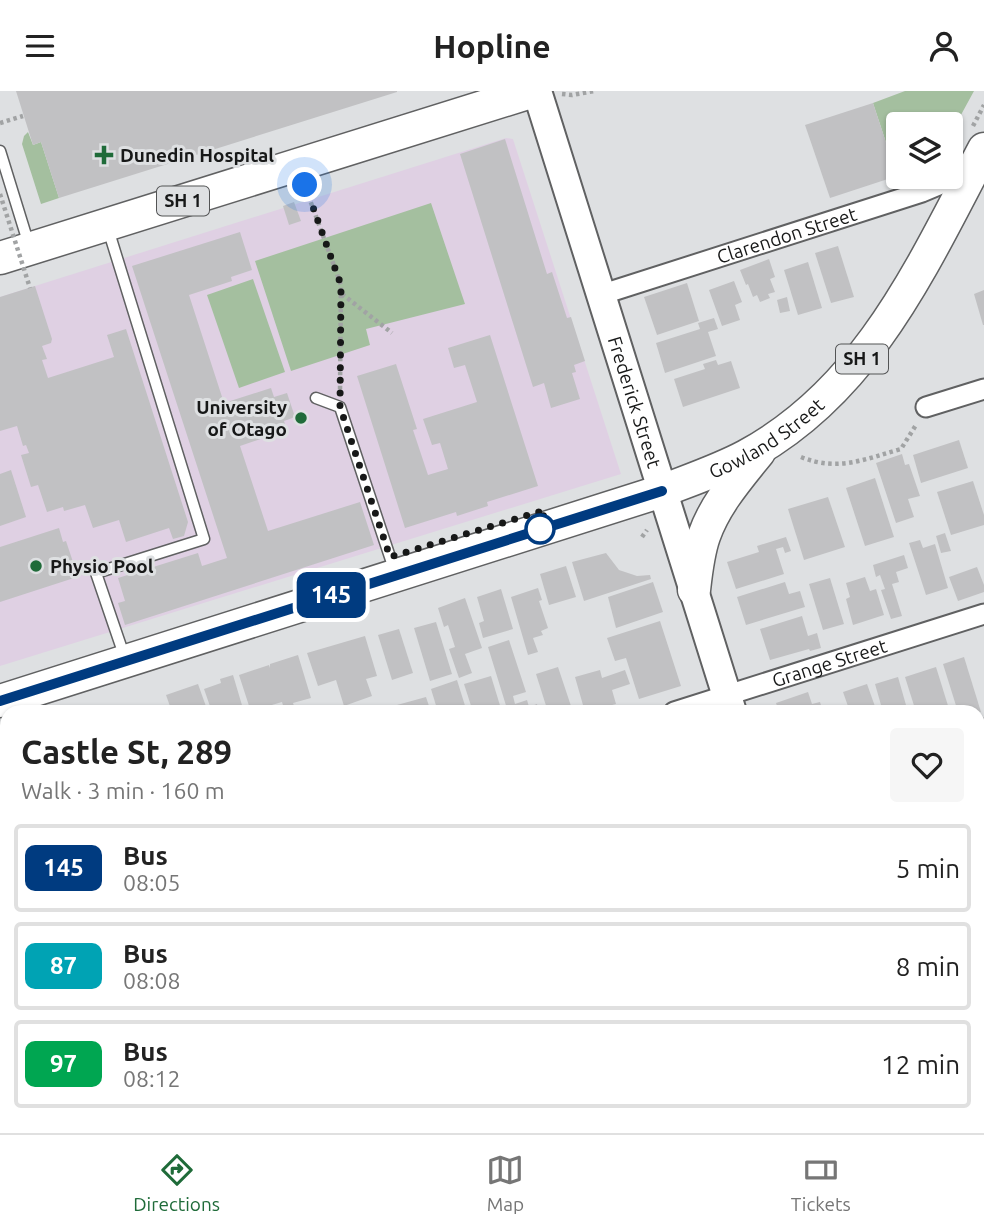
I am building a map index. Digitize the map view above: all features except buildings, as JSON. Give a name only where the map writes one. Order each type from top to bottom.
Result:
[{"type":"highway","name":"SH 1","points":[[0,258],[542,92]]},
{"type":"highway","name":"Gowland Street","points":[[662,491],[746,456],[808,413],[839,384],[866,354],[892,318],[978,160]]},
{"type":"highway","points":[[694,590],[705,533],[736,481],[767,442]]},
{"type":"highway","name":"SH 1","points":[[0,701],[127,663],[396,574],[662,491]]},
{"type":"main road","name":"Frederick Street","points":[[542,92],[600,295],[730,704]]},
{"type":"street","name":"Clarendon Street","points":[[600,295],[922,192],[978,160]]},
{"type":"street","points":[[926,407],[984,389]]},
{"type":"street","name":"Grange Street","points":[[730,704],[984,614]]},
{"type":"lane","points":[[0,151],[31,249]]},
{"type":"lane","points":[[107,225],[204,539],[96,573],[127,663]]},
{"type":"lane","points":[[316,398],[340,407],[396,574]]},
{"type":"path","points":[[542,92],[572,96],[594,91]]},
{"type":"path","points":[[0,123],[23,116]]},
{"type":"path","points":[[298,165],[341,285],[340,407]]},
{"type":"path","points":[[0,194],[30,288]]},
{"type":"path","points":[[342,293],[393,333]]},
{"type":"path","points":[[801,457],[820,464],[851,463],[901,449],[926,407]]},
{"type":"path","points":[[640,527],[640,535],[647,530]]},
{"type":"shaded area","name":"University of Otago","points":[[506,138],[513,139],[621,474],[0,666],[0,297]]},
{"type":"green space","points":[[905,91],[974,91],[963,112],[886,112],[886,143],[873,103]]},
{"type":"green space","points":[[28,132],[33,145],[41,142],[59,198],[41,204],[22,144]]},
{"type":"green space","points":[[431,203],[465,304],[366,329],[370,345],[291,371],[255,261]]},
{"type":"green space","points":[[253,279],[285,372],[239,388],[207,295]]},
{"type":"bus line","name":"145","points":[[0,701],[127,663],[374,581],[662,491]]},
{"type":"place","name":"Dunedin Hospital","points":[[104,155]]},
{"type":"place","name":"University of Otago","points":[[301,418]]},
{"type":"place","name":"Physio Pool","points":[[36,566]]},
{"type":"route","points":[[305,185],[341,285],[340,407],[390,557],[545,510],[540,529]]}]
